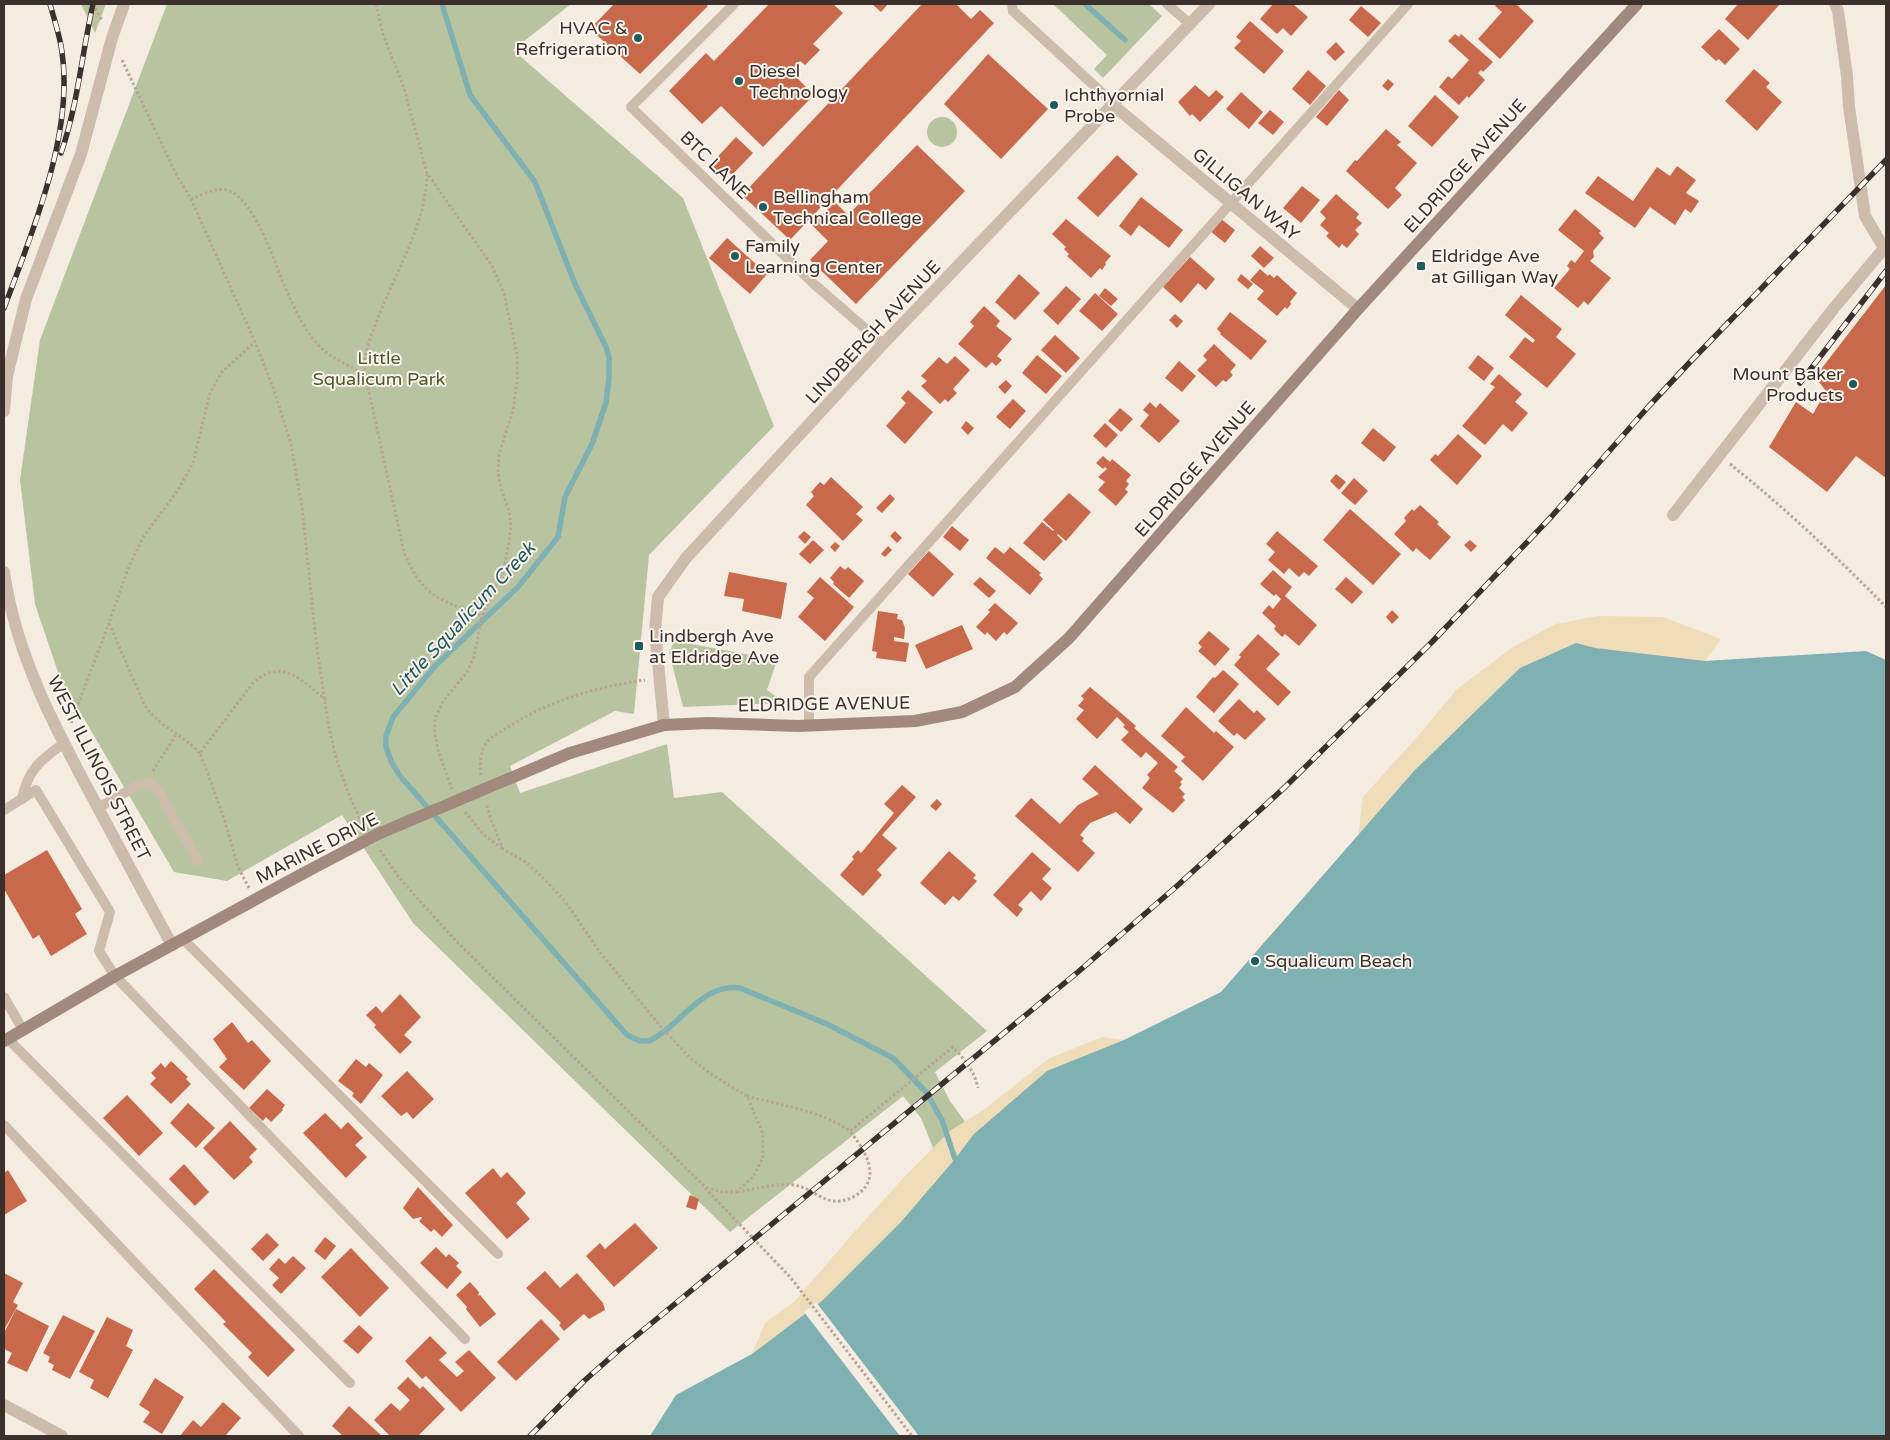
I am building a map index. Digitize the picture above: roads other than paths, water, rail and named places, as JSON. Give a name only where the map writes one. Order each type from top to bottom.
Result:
[{"type":"main road","name":"ELDRIDGE AVENUE","points":[[664,725],[708,723],[809,726],[915,722],[962,712],[1015,688],[1069,638],[1358,310],[1637,4]]},
{"type":"main road","name":"MARINE DRIVE","points":[[6,1040],[115,976],[378,834],[570,753],[664,725]]},
{"type":"street","points":[[4,412],[7,376],[26,299],[81,154],[112,38],[124,4]]},
{"type":"street","name":"LINDBERGH AVENUE","points":[[664,725],[655,631],[658,597],[686,558],[883,344],[1209,4]]},
{"type":"street","points":[[1673,515],[1834,308],[1885,247],[1865,216],[1849,107],[1846,67],[1838,11],[1835,4]]},
{"type":"street","name":"GILLIGAN WAY","points":[[1113,105],[1358,310]]},
{"type":"street","name":"WEST ILLINOIS STREET","points":[[4,572],[6,587],[24,653],[63,744],[98,808],[178,942]]},
{"type":"street","points":[[4,1405],[62,1436]]},
{"type":"lane","name":"BTC LANE","points":[[734,4],[631,107],[808,278],[883,344]]},
{"type":"lane","points":[[1012,4],[1013,11],[1113,105]]},
{"type":"lane","points":[[1167,4],[1190,24]]},
{"type":"lane","points":[[809,726],[809,677],[1408,4]]},
{"type":"lane","points":[[22,799],[29,777],[35,767],[43,758],[63,744]]},
{"type":"lane","points":[[98,808],[146,783],[150,783],[157,789],[198,862]]},
{"type":"lane","points":[[4,810],[36,790],[110,912],[99,951],[115,976],[465,1340]]},
{"type":"lane","points":[[178,942],[498,1254]]},
{"type":"lane","points":[[4,998],[23,1030]]},
{"type":"lane","points":[[6,1040],[350,1383]]},
{"type":"lane","points":[[4,1125],[299,1436]]},
{"type":"water","points":[[1576,643],[1595,648],[1705,661],[1866,651],[1886,660],[1886,1436],[650,1436],[676,1395],[752,1354],[822,1301],[901,1222],[974,1134],[1047,1071],[1124,1040],[1221,992],[1414,771],[1520,668]]},
{"type":"waterway","name":"Little Squalicum Creek","points":[[442,4],[470,95],[535,182],[575,284],[606,347],[609,357],[609,378],[606,403],[592,444],[565,497],[558,537],[518,587],[435,666],[393,717],[386,736],[386,747],[391,761],[400,776],[627,1035],[640,1041],[649,1041],[714,992],[726,988],[740,988],[827,1024],[893,1058],[926,1092],[942,1120],[955,1159]]},
{"type":"waterway","points":[[1085,4],[1125,40]]},
{"type":"railway","points":[[4,308],[27,248],[48,183],[62,116],[64,83],[62,52],[50,4]]},
{"type":"railway","points":[[61,153],[72,116],[93,4]]},
{"type":"railway","points":[[530,1436],[584,1381],[619,1350],[1078,972],[1177,886],[1284,788],[1432,642],[1552,516],[1691,361],[1886,160]]},
{"type":"railway","points":[[1800,383],[1886,271]]},
{"type":"place","name":"HVAC & Refrigeration","points":[[638,38]]},
{"type":"place","name":"Diesel Technology","points":[[739,81]]},
{"type":"place","name":"Ichthyornial Probe","points":[[1054,105]]},
{"type":"place","name":"Bellingham Technical College","points":[[763,207]]},
{"type":"place","name":"Family Learning Center","points":[[735,256]]},
{"type":"place","name":"Eldridge Ave at Gilligan Way","points":[[1421,266]]},
{"type":"place","name":"Mount Baker Products","points":[[1853,384]]},
{"type":"place","name":"Lindbergh Ave at Eldridge Ave","points":[[639,646]]},
{"type":"place","name":"Squalicum Beach","points":[[1255,961]]},
{"type":"park label","name":"Little Squalicum Park","points":[[379,368]]}]
